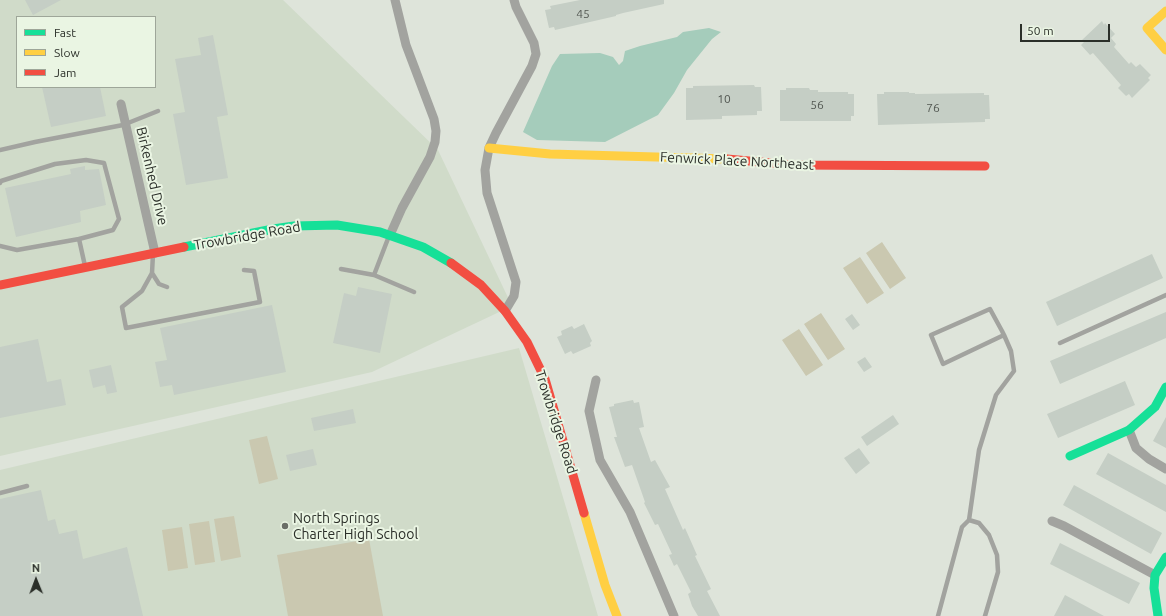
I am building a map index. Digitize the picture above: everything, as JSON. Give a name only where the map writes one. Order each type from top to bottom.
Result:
[{"type":"street","points":[[390,235],[402,208],[430,157],[435,142],[436,131],[434,119],[406,45],[395,0]]},
{"type":"street","points":[[505,310],[514,296],[516,282],[487,193],[485,170],[489,148],[532,66],[536,54],[534,42],[516,7],[514,0]]},
{"type":"street","points":[[1166,11],[1147,28],[1166,50]]},
{"type":"street","name":"Birkenhed Drive","points":[[121,104],[154,254]]},
{"type":"street","name":"Fenwick Place Northeast","points":[[489,148],[550,154],[728,159],[792,165],[985,166]]},
{"type":"street","name":"Trowbridge Road","points":[[0,285],[294,226],[337,225],[390,235],[423,247],[452,263],[480,285],[505,310],[527,342],[544,379],[606,585],[618,616]]},
{"type":"street","points":[[596,380],[589,411],[600,460],[630,512],[670,615]]},
{"type":"street","points":[[1070,456],[1129,430],[1155,407],[1166,387]]},
{"type":"street","points":[[1129,430],[1136,448],[1149,459],[1166,469]]},
{"type":"street","points":[[1052,521],[1064,526],[1155,576]]},
{"type":"street","points":[[1158,616],[1154,588],[1155,576],[1166,557]]},
{"type":"lane","points":[[0,150],[126,124],[158,110]]},
{"type":"lane","points":[[0,183],[1,181],[56,164],[86,160],[104,163],[119,219],[113,230],[79,239],[17,250],[0,246]]},
{"type":"lane","points":[[374,275],[390,235]]},
{"type":"lane","points":[[79,239],[85,267]]},
{"type":"lane","points":[[154,254],[152,273],[142,291],[122,307],[126,328],[260,302],[254,272],[244,270]]},
{"type":"lane","points":[[341,269],[374,275],[414,292]]},
{"type":"lane","points":[[152,273],[159,284],[167,287]]},
{"type":"lane","points":[[1060,343],[1166,295]]},
{"type":"lane","points":[[938,616],[962,527],[969,520],[979,450],[996,395],[1014,371],[1011,351],[1004,335],[990,309],[931,336],[943,364],[1004,335]]},
{"type":"lane","points":[[0,493],[27,486]]},
{"type":"lane","points":[[969,520],[979,522],[989,535],[997,555],[998,572],[985,616]]},
{"type":"shaded area","points":[[0,0],[283,0],[438,150],[512,306],[372,372],[0,456]]},
{"type":"shaded area","points":[[709,28],[721,32],[712,39],[687,70],[674,93],[658,115],[605,142],[537,140],[523,132],[552,66],[560,54],[600,53],[613,57],[619,65],[623,61],[625,51],[677,37],[683,32]]},
{"type":"shaded area","points":[[882,242],[906,278],[890,289],[866,253]]},
{"type":"shaded area","points":[[860,257],[884,293],[867,304],[843,268]]},
{"type":"shaded area","points":[[821,313],[845,349],[828,360],[804,324]]},
{"type":"shaded area","points":[[799,329],[823,365],[806,376],[782,340]]},
{"type":"shaded area","name":"North Springs Charter High School","points":[[519,348],[598,616],[0,616],[0,470]]},
{"type":"shaded area","points":[[267,436],[278,479],[259,484],[249,440]]},
{"type":"shaded area","points":[[234,516],[241,557],[221,561],[214,519]]},
{"type":"shaded area","points":[[209,521],[215,562],[195,565],[189,524]]},
{"type":"shaded area","points":[[182,527],[188,568],[168,571],[162,530]]},
{"type":"shaded area","points":[[369,539],[383,616],[288,616],[277,555]]},
{"type":"building","points":[[25,0],[61,0],[33,15]]},
{"type":"building","points":[[580,0],[664,0],[664,4],[555,30],[554,27],[549,28],[545,10],[551,9],[550,6]]},
{"type":"building","points":[[1102,21],[1104,25],[1105,23],[1115,34],[1111,38],[1116,44],[1114,47],[1129,64],[1131,62],[1136,67],[1140,64],[1151,75],[1148,78],[1150,80],[1132,98],[1129,94],[1126,96],[1118,88],[1121,85],[1093,53],[1090,55],[1081,45],[1084,42],[1082,40]]},
{"type":"building","points":[[213,35],[228,115],[217,117],[228,178],[186,185],[173,114],[185,112],[175,59],[201,55],[198,38]]},
{"type":"building","points":[[754,85],[755,87],[761,87],[762,111],[757,111],[757,115],[722,116],[722,119],[686,120],[686,88],[693,88],[693,86]]},
{"type":"building","points":[[42,88],[100,88],[106,116],[51,127]]},
{"type":"building","points":[[786,88],[809,88],[810,90],[818,90],[818,92],[848,92],[848,94],[854,94],[854,116],[851,116],[851,121],[780,121],[780,90],[786,90]]},
{"type":"building","points":[[884,92],[909,92],[915,94],[984,93],[984,95],[989,95],[990,119],[985,119],[985,122],[878,125],[877,94],[884,94]]},
{"type":"building","points":[[85,166],[85,170],[99,169],[106,205],[80,211],[81,222],[16,237],[5,188],[71,174],[70,169]]},
{"type":"building","points":[[1152,254],[1163,278],[1057,326],[1046,302]]},
{"type":"building","points":[[358,287],[392,294],[380,353],[333,343],[344,293],[356,296]]},
{"type":"building","points":[[272,305],[286,372],[174,395],[172,385],[160,387],[155,362],[167,360],[160,328]]},
{"type":"building","points":[[1166,312],[1166,338],[1060,384],[1050,361]]},
{"type":"building","points":[[852,314],[860,325],[853,330],[845,319]]},
{"type":"building","points":[[584,324],[592,341],[590,343],[591,346],[573,354],[571,351],[565,354],[557,337],[562,335],[561,331],[572,326],[574,329]]},
{"type":"building","points":[[38,339],[47,382],[61,379],[66,405],[0,418],[0,347]]},
{"type":"building","points":[[865,357],[872,367],[864,372],[857,362]]},
{"type":"building","points":[[111,365],[117,392],[107,394],[105,385],[93,388],[89,370]]},
{"type":"building","points":[[1125,381],[1135,405],[1058,438],[1047,414]]},
{"type":"building","points":[[633,400],[634,403],[639,402],[644,427],[639,428],[651,462],[655,460],[670,487],[665,489],[683,530],[685,528],[697,555],[695,556],[711,589],[707,591],[720,616],[698,616],[692,606],[688,594],[691,592],[677,564],[674,566],[669,555],[672,554],[658,524],[655,525],[644,503],[645,502],[632,465],[625,467],[614,437],[617,437],[609,407],[614,406],[614,404]]},
{"type":"building","points":[[353,409],[356,423],[314,431],[311,418]]},
{"type":"building","points":[[893,415],[899,424],[867,446],[861,437]]},
{"type":"building","points":[[1166,417],[1166,448],[1153,441]]},
{"type":"building","points":[[859,448],[870,463],[856,474],[844,458]]},
{"type":"building","points":[[313,449],[317,465],[290,471],[286,455]]},
{"type":"building","points":[[1108,453],[1166,485],[1166,512],[1096,474]]},
{"type":"building","points":[[1074,485],[1162,533],[1151,554],[1063,505]]},
{"type":"building","points":[[41,490],[48,521],[55,519],[59,534],[77,530],[83,559],[127,547],[143,616],[0,616],[0,499]]},
{"type":"building","points":[[1060,543],[1140,583],[1129,604],[1050,564]]},
{"type":"building","points":[[1065,595],[1104,616],[1054,616]]},
{"type":"traffic: fast","points":[[184,247],[273,229],[294,226],[337,225],[380,232],[423,247],[451,263]]},
{"type":"traffic: fast","points":[[1070,456],[1129,430],[1155,407],[1166,387]]},
{"type":"traffic: fast","points":[[1158,616],[1154,588],[1155,575],[1166,557]]},
{"type":"traffic: slow","points":[[1166,11],[1147,28],[1166,50]]},
{"type":"traffic: slow","points":[[489,148],[550,154],[727,159]]},
{"type":"traffic: slow","points":[[584,513],[605,585],[617,616]]},
{"type":"traffic: jam","points":[[727,159],[793,165],[985,166]]},
{"type":"traffic: jam","points":[[0,285],[184,247]]},
{"type":"traffic: jam","points":[[451,263],[481,285],[505,311],[527,342],[545,379],[584,513]]},
{"type":"place","name":"North Springs Charter High School","points":[[285,526]]}]
